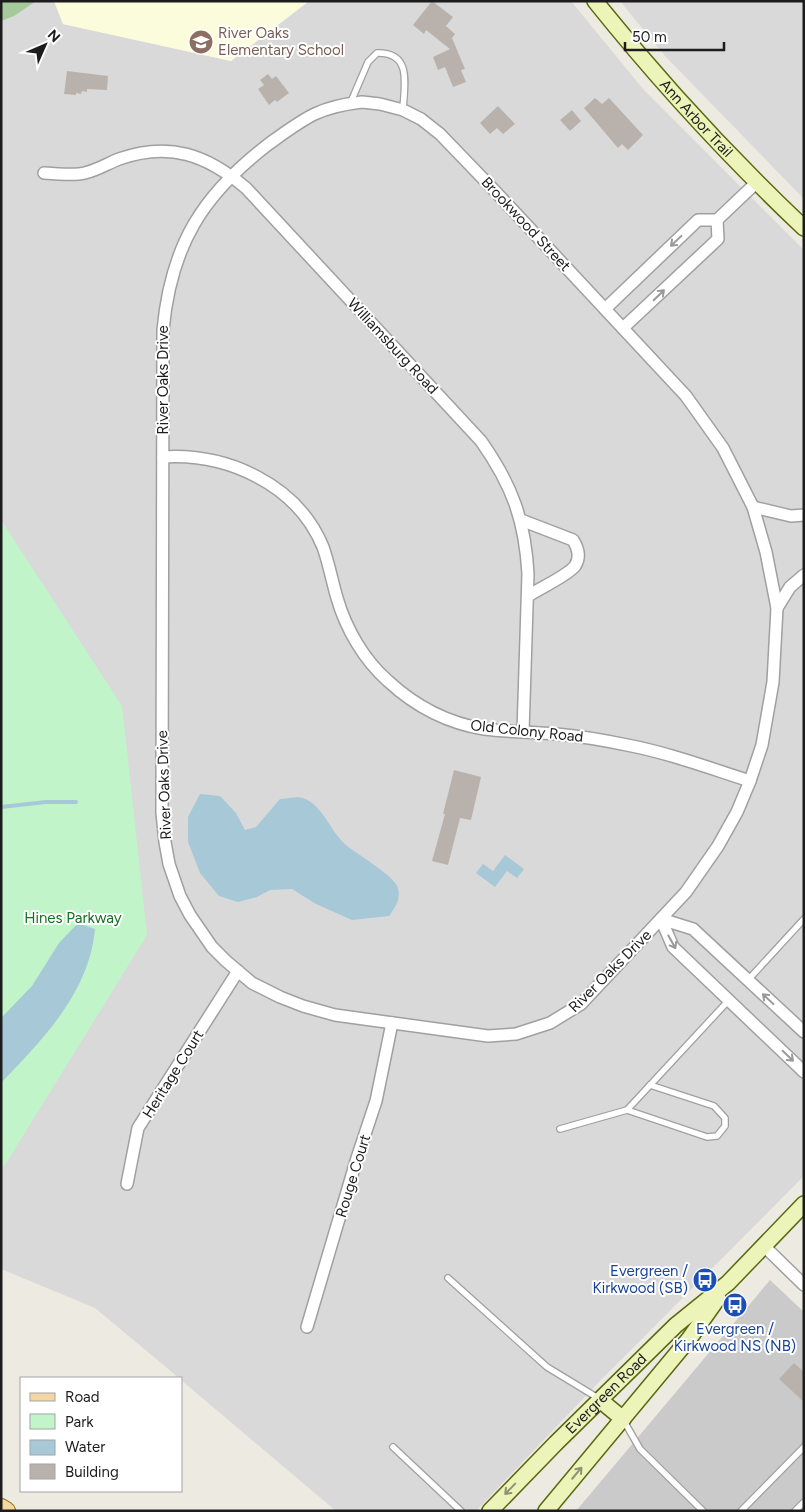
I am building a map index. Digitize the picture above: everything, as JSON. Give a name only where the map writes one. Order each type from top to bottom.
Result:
[{"type":"main road","points":[[1,1508],[6,1511]]},
{"type":"street","name":"Ann Arbor Trail","points":[[595,1],[638,55],[757,182],[804,228]]},
{"type":"street","name":"Brookwood Street","points":[[231,175],[249,159],[302,120],[321,110],[362,102],[403,110],[421,119],[440,134],[623,328],[697,410],[723,448],[753,506],[766,552],[776,608],[775,658],[770,705],[762,745],[737,812],[718,846],[696,879],[661,919]]},
{"type":"street","name":"Williamsburg Road","points":[[44,174],[81,174],[134,154],[160,152],[186,154],[202,159],[231,175],[246,188],[481,441],[498,466],[512,492],[521,520],[527,550],[528,596],[523,732]]},
{"type":"street","name":"River Oaks Drive","points":[[231,175],[209,201],[192,226],[179,253],[168,288],[162,330],[162,814],[165,842],[174,880],[190,915],[212,947],[238,971],[263,989],[303,1006],[334,1015],[488,1036],[516,1034],[538,1028],[562,1017],[581,1004],[661,919]]},
{"type":"street","points":[[605,309],[698,220],[717,220],[757,182]]},
{"type":"street","points":[[623,328],[718,239],[717,220]]},
{"type":"street","name":"Old Colony Road","points":[[163,457],[193,457],[222,462],[250,473],[276,488],[298,509],[315,532],[327,558],[338,601],[348,627],[364,655],[385,679],[415,703],[448,719],[485,729],[577,736],[628,745],[750,781]]},
{"type":"street","points":[[753,506],[791,516],[804,515]]},
{"type":"street","points":[[521,520],[573,540],[578,548],[579,557],[575,566],[528,596]]},
{"type":"street","points":[[776,608],[790,587],[804,575]]},
{"type":"street","points":[[661,919],[693,929],[804,1032]]},
{"type":"street","points":[[661,919],[673,946],[804,1072]]},
{"type":"street","name":"Heritage Court","points":[[127,1184],[138,1128],[238,971]]},
{"type":"street","name":"Rouge Court","points":[[307,1327],[357,1158],[376,1101],[392,1023]]},
{"type":"street","name":"Evergreen Road","points":[[490,1511],[676,1325],[728,1283],[804,1204]]},
{"type":"street","points":[[764,1246],[804,1285]]},
{"type":"street","name":"Evergreen Road","points":[[546,1511],[689,1339],[728,1283]]},
{"type":"street","points":[[600,1400],[623,1419]]},
{"type":"lane","points":[[350,104],[368,62],[378,52],[389,52],[399,60],[405,72],[403,110]]},
{"type":"lane","points":[[748,980],[804,919]]},
{"type":"lane","points":[[560,1129],[626,1110],[729,1000]]},
{"type":"lane","points":[[626,1110],[707,1137],[717,1136],[725,1126],[725,1118],[714,1106],[650,1085]]},
{"type":"lane","points":[[448,1278],[547,1367],[600,1400]]},
{"type":"lane","points":[[623,1419],[640,1449],[704,1511]]},
{"type":"lane","points":[[393,1447],[461,1511]]},
{"type":"lane","points":[[741,1511],[804,1447]]},
{"type":"lane","points":[[795,1511],[804,1502]]},
{"type":"shaded area","points":[[1,1],[54,1],[63,24],[231,61],[309,1],[571,1],[643,89],[804,250],[804,1176],[600,1381],[476,1511],[336,1511],[182,1381],[182,1377],[178,1377],[95,1308],[1,1269],[1,1167],[5,1165],[1,520]]},
{"type":"shaded area","name":"River Oaks Elementary School","points":[[54,1],[309,1],[231,61],[63,24]]},
{"type":"shaded area","points":[[620,1],[804,1],[804,199],[665,56]]},
{"type":"shaded area","points":[[770,1280],[804,1312],[804,1511],[576,1511]]},
{"type":"green space","points":[[1,1],[36,1],[14,16],[1,21]]},
{"type":"green space","name":"Hines Parkway","points":[[1,520],[122,706],[147,935],[5,1165],[1,1167]]},
{"type":"water","points":[[200,794],[220,796],[236,813],[245,830],[256,827],[280,799],[301,797],[310,801],[321,812],[345,844],[390,877],[395,883],[399,892],[398,900],[389,916],[352,920],[316,904],[292,889],[270,890],[257,897],[238,902],[219,896],[200,873],[188,842],[188,817]]},
{"type":"water","points":[[505,855],[524,869],[517,878],[507,871],[495,887],[476,873],[483,864],[493,871]]},
{"type":"water","points":[[78,923],[95,929],[91,952],[84,974],[62,1014],[1,1083],[1,1018],[32,986],[59,943]]},
{"type":"building","points":[[432,1],[453,17],[446,26],[455,34],[452,38],[465,69],[461,70],[466,82],[453,87],[445,67],[438,70],[433,57],[450,49],[426,30],[424,34],[413,25]]},
{"type":"building","points":[[67,71],[108,76],[107,90],[87,89],[87,92],[82,91],[81,94],[64,94]]},
{"type":"building","points":[[268,74],[272,79],[276,76],[289,93],[277,102],[275,100],[269,105],[258,89],[264,85],[260,80]]},
{"type":"building","points":[[595,98],[602,104],[609,98],[643,135],[628,150],[622,144],[618,148],[584,108]]},
{"type":"building","points":[[498,106],[515,124],[503,134],[497,128],[490,134],[480,123]]},
{"type":"building","points":[[572,110],[581,121],[570,131],[560,120]]},
{"type":"building","points":[[454,770],[481,777],[471,820],[460,818],[448,865],[432,861],[445,814],[443,814]]},
{"type":"building","points":[[794,1363],[804,1372],[804,1402],[779,1379]]},
{"type":"waterway","points":[[1,807],[46,802],[76,802]]},
{"type":"place","name":"River Oaks Elementary School","points":[[201,42]]},
{"type":"place","name":"Evergreen / Kirkwood (SB)","points":[[705,1280]]},
{"type":"place","name":"Evergreen / Kirkwood NS (NB)","points":[[735,1305]]}]
